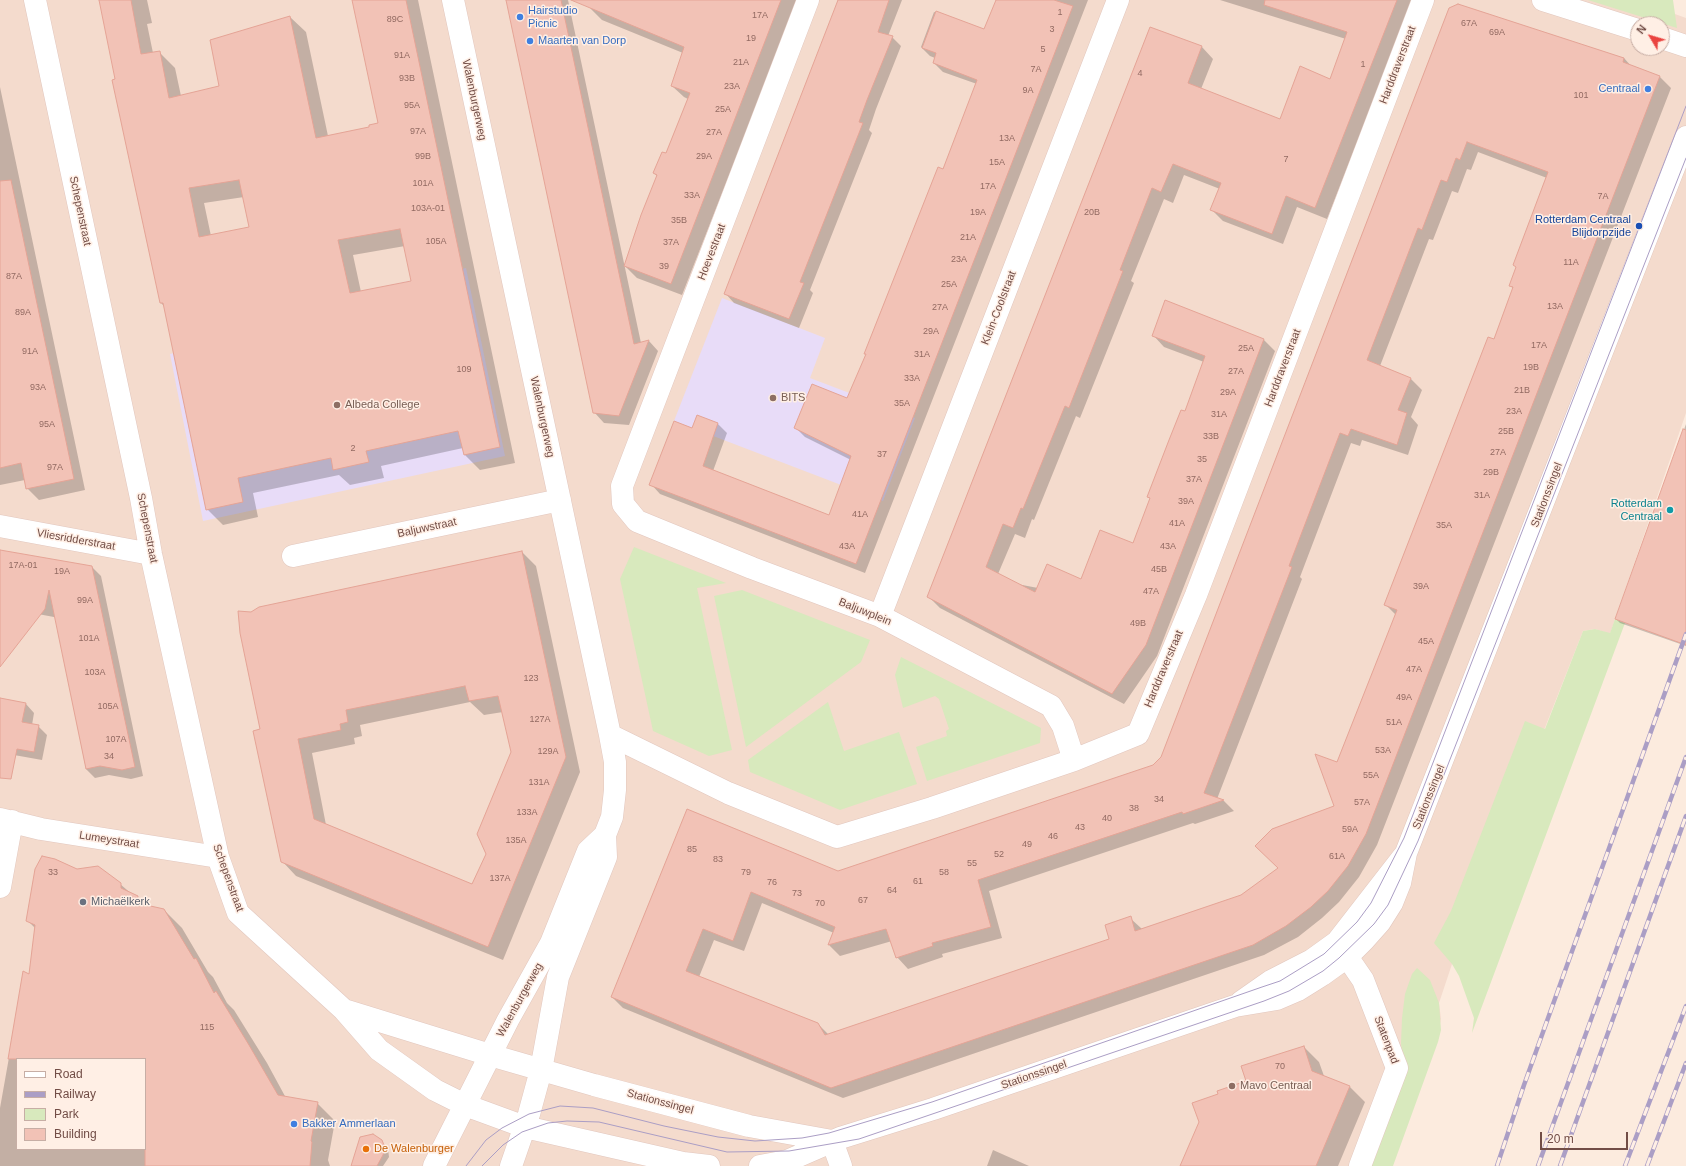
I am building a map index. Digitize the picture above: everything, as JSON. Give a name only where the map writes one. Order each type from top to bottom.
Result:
[{"type":"street","name":"Schepenstraat","points":[[35,0],[142,498],[151,554],[218,857],[238,913],[344,1010],[379,1050],[434,1090],[465,1105]]},
{"type":"street","name":"Walenburgerweg","points":[[434,1166],[508,1020],[551,944],[588,851],[605,834],[612,817],[615,790],[615,762],[610,735],[453,0]]},
{"type":"street","name":"Hoevestraat","points":[[623,504],[622,486],[808,0]]},
{"type":"street","name":"Klein-Coolstraat","points":[[880,616],[1118,0]]},
{"type":"street","name":"Harddraverstraat","points":[[1074,760],[1138,734],[1196,595],[1424,0]]},
{"type":"street","points":[[1543,0],[1630,27]]},
{"type":"street","points":[[1670,41],[1686,46]]},
{"type":"street","name":"Stationssingel","points":[[760,1166],[787,1161],[832,1141],[933,1109],[1235,1006],[1271,982],[1312,960],[1342,949],[1406,852],[1686,137]]},
{"type":"street","name":"Baljuwstraat","points":[[293,556],[560,500]]},
{"type":"street","name":"Baljuwplein","points":[[623,504],[637,521],[752,568],[880,616],[1051,706],[1063,726],[1074,760]]},
{"type":"street","name":"Vliesridderstraat","points":[[0,526],[151,554]]},
{"type":"street","points":[[610,735],[728,793],[837,837],[932,808],[1074,760]]},
{"type":"street","points":[[0,887],[6,820]]},
{"type":"street","name":"Lumeystraat","points":[[6,820],[41,829],[218,857]]},
{"type":"street","name":"Walenburgerweg","points":[[511,1166],[525,1127],[541,1070],[558,977],[606,857],[605,834]]},
{"type":"street","name":"Statenpad","points":[[1342,949],[1363,980],[1397,1068],[1360,1166]]},
{"type":"street","name":"Schepenstraat","points":[[344,1010],[490,1055]]},
{"type":"street","name":"Stationssingel","points":[[490,1055],[749,1126],[832,1141]]},
{"type":"street","points":[[465,1105],[525,1127],[683,1163],[709,1166]]},
{"type":"street","points":[[832,1141],[841,1166]]},
{"type":"shaded area","points":[[0,0],[1636,0],[1686,18],[1686,413],[1610,634],[1595,629],[1583,631],[1452,964],[1439,1003],[1441,1019],[1437,1038],[1388,1166],[0,1166]]},
{"type":"shaded area","name":"Albeda College","points":[[466,268],[505,456],[203,521],[170,354],[254,336],[250,317]]},
{"type":"shaded area","name":"BITS","points":[[722,298],[825,338],[810,378],[915,418],[883,501],[674,421]]},
{"type":"green space","points":[[1588,0],[1673,0],[1677,28],[1670,26],[1670,16],[1639,16]]},
{"type":"green space","points":[[634,547],[726,583],[697,588],[732,750],[709,756],[653,731],[620,579]]},
{"type":"green space","points":[[742,590],[870,640],[861,662],[746,747],[714,596]]},
{"type":"green space","points":[[1615,619],[1625,623],[1472,1033],[1474,1018],[1459,976],[1452,964],[1434,943],[1451,911],[1525,721],[1545,729],[1583,631],[1595,629],[1610,633]]},
{"type":"green space","points":[[901,657],[1041,728],[1040,743],[927,781],[916,747],[947,736],[946,731],[949,729],[939,699],[935,696],[903,708],[895,675]]},
{"type":"green space","points":[[828,702],[844,751],[899,732],[917,784],[840,810],[750,772],[748,760]]},
{"type":"green space","points":[[1417,968],[1430,980],[1439,1003],[1441,1030],[1438,1042],[1393,1166],[1367,1166],[1402,1054],[1402,1018],[1405,994],[1412,974]]},
{"type":"building","points":[[99,0],[131,0],[141,54],[160,51],[169,98],[219,86],[210,40],[290,16],[316,138],[369,127],[369,125],[378,123],[352,0],[406,0],[500,447],[464,455],[458,431],[366,451],[369,462],[333,470],[331,458],[238,478],[243,502],[206,510],[163,303],[160,303],[112,80],[115,79]],"holes":[[[239,180],[249,227],[199,237],[189,188]],[[400,229],[411,281],[350,293],[338,240]]]},
{"type":"building","points":[[506,0],[561,0],[634,344],[649,340],[619,416],[593,413]]},
{"type":"building","points":[[571,0],[781,0],[671,284],[624,266],[641,215],[657,175],[653,173],[662,152],[666,153],[690,93],[671,86],[684,47]]},
{"type":"building","points":[[838,0],[889,0],[878,32],[893,36],[859,122],[863,123],[800,282],[804,283],[789,319],[724,294]]},
{"type":"building","points":[[996,0],[1054,0],[1073,6],[856,564],[649,485],[674,421],[692,428],[697,415],[718,423],[703,466],[829,515],[851,456],[794,428],[812,384],[847,398],[866,354],[864,354],[938,167],[943,169],[977,80],[933,63],[936,53],[922,48],[936,11],[984,29]]},
{"type":"building","points":[[1265,0],[1397,0],[1315,208],[1286,196],[1272,234],[1210,210],[1221,183],[1173,164],[1161,192],[1152,188],[1120,270],[1123,271],[1069,408],[1065,406],[1023,509],[1021,508],[1013,528],[1003,524],[986,567],[1035,592],[1047,564],[1081,579],[1100,530],[1133,543],[1150,498],[1147,497],[1181,410],[1185,411],[1205,356],[1152,336],[1165,300],[1264,339],[1146,645],[1112,694],[927,597],[1150,27],[1202,46],[1188,83],[1280,119],[1300,66],[1330,79],[1347,32],[1264,5]]},
{"type":"building","points":[[1458,4],[1624,58],[1623,62],[1660,76],[1366,834],[1348,866],[1328,891],[1311,907],[1286,926],[1253,945],[831,1088],[611,997],[687,809],[838,871],[1153,765],[1161,757],[1449,8]],"holes":[[[1467,142],[1548,172],[1513,265],[1516,267],[1509,286],[1513,287],[1494,339],[1488,337],[1384,605],[1397,610],[1337,762],[1315,754],[1334,806],[1272,829],[1255,846],[1278,868],[1241,895],[1135,931],[1131,916],[1105,925],[1109,939],[825,1035],[818,1023],[686,971],[703,929],[733,941],[751,892],[835,927],[828,945],[886,929],[896,958],[933,946],[932,943],[991,927],[978,880],[1182,812],[1183,814],[1224,800],[1204,793],[1292,567],[1289,566],[1340,433],[1348,436],[1351,429],[1397,445],[1407,413],[1398,410],[1411,378],[1367,360],[1418,228],[1422,230],[1441,180],[1447,182],[1456,158],[1460,160]]]},
{"type":"building","points":[[11,180],[74,479],[26,489],[21,463],[0,468],[0,181]]},
{"type":"building","name":"Rotterdam Centraal","points":[[1683,429],[1686,430],[1686,645],[1615,619]]},
{"type":"building","points":[[0,550],[92,566],[135,767],[122,770],[100,766],[86,769],[49,590],[45,609],[0,667]]},
{"type":"building","points":[[522,551],[566,757],[488,947],[281,862],[253,731],[260,729],[240,633],[238,611],[251,612],[259,607]],"holes":[[[465,686],[469,701],[498,696],[511,752],[477,834],[486,854],[472,884],[314,819],[298,739],[341,730],[340,724],[348,722],[346,710]]]},
{"type":"building","points":[[0,698],[26,703],[22,722],[39,725],[34,752],[17,749],[11,779],[0,778]]},
{"type":"building","points":[[42,856],[55,859],[77,869],[98,866],[121,883],[121,888],[138,896],[137,903],[164,909],[194,959],[196,958],[214,993],[216,991],[278,1095],[318,1102],[311,1141],[310,1166],[145,1166],[146,1058],[8,1059],[23,971],[29,974],[35,925],[26,921],[35,869]]},
{"type":"building","points":[[1304,1046],[1312,1071],[1350,1086],[1316,1166],[1180,1166],[1199,1122],[1192,1103],[1218,1094],[1217,1091],[1246,1081],[1241,1066]]},
{"type":"building","points":[[373,1134],[382,1140],[385,1148],[377,1166],[351,1166],[360,1137]]},
{"type":"tram line","points":[[466,1166],[486,1140],[502,1128],[529,1114],[560,1106],[593,1108],[664,1126],[718,1137],[755,1141],[802,1138],[829,1133],[932,1102],[1280,981],[1324,954],[1357,922],[1371,903],[1404,838],[1686,106]]},
{"type":"tram line","points":[[482,1166],[503,1145],[522,1132],[548,1123],[567,1121],[599,1122],[727,1152],[789,1151],[859,1139],[1264,1001],[1289,991],[1323,971],[1339,958],[1374,924],[1388,905],[1418,841],[1686,158]]},
{"type":"railway","points":[[1497,1166],[1524,1085],[1686,634]]},
{"type":"railway","points":[[1538,1166],[1686,757]]},
{"type":"railway","points":[[1560,1166],[1686,816]]},
{"type":"railway","points":[[1625,1166],[1686,1006]]},
{"type":"railway","points":[[1647,1166],[1686,1063]]},
{"type":"place","name":"Hairstudio Picnic","points":[[520,17]]},
{"type":"place","name":"Maarten van Dorp","points":[[530,41]]},
{"type":"place","name":"Centraal","points":[[1648,89]]},
{"type":"place","name":"Rotterdam Centraal Blijdorpzijde","points":[[1639,226]]},
{"type":"place","name":"BITS","points":[[773,398]]},
{"type":"place","name":"Albeda College","points":[[337,405]]},
{"type":"place","name":"Rotterdam Centraal","points":[[1670,510]]},
{"type":"place","name":"Michaëlkerk","points":[[83,902]]},
{"type":"place","name":"Mavo Centraal","points":[[1232,1086]]},
{"type":"place","name":"Bakker Ammerlaan","points":[[294,1124]]},
{"type":"place","name":"De Walenburger","points":[[366,1149]]}]
